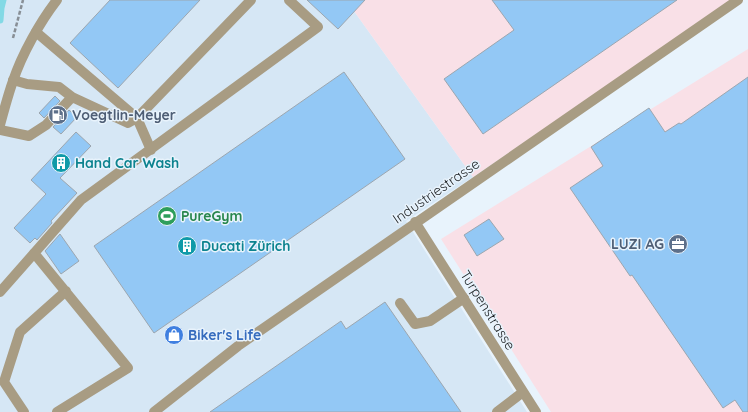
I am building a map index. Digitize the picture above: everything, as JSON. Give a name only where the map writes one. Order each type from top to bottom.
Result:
[{"type":"street","points":[[0,125],[13,80],[26,49],[46,14],[57,0]]},
{"type":"street","points":[[13,80],[26,84],[59,87],[72,97],[128,123],[137,118],[251,0]]},
{"type":"street","points":[[0,292],[81,200],[318,27],[289,0]]},
{"type":"street","name":"Industriestrasse","points":[[154,412],[238,346],[738,0]]},
{"type":"street","points":[[36,32],[137,118],[151,150]]},
{"type":"street","points":[[0,130],[30,136],[46,125],[72,97]]},
{"type":"street","name":"Turpenstrasse","points":[[416,222],[536,412]]},
{"type":"street","points":[[34,253],[128,368],[57,412]]},
{"type":"street","points":[[24,412],[4,382],[20,332],[66,291]]},
{"type":"street","points":[[400,303],[415,324],[430,321],[464,298]]},
{"type":"street","points":[[497,412],[523,392]]},
{"type":"shaded area","points":[[0,0],[346,0],[473,177],[406,221],[527,412],[0,412]]},
{"type":"shaded area","points":[[346,0],[735,0],[473,177]]},
{"type":"shaded area","points":[[748,49],[748,412],[551,412],[441,239]]},
{"type":"building","points":[[110,0],[200,0],[118,88],[70,43]]},
{"type":"building","points":[[307,0],[365,0],[338,29]]},
{"type":"building","points":[[492,0],[677,0],[483,134],[444,79],[514,30]]},
{"type":"building","points":[[344,72],[405,159],[154,333],[94,246]]},
{"type":"building","name":"LUZI AG","points":[[748,77],[748,412],[743,412],[735,400],[723,408],[632,275],[630,276],[570,188],[603,166],[591,147],[649,108],[665,132],[679,123],[681,124]]},
{"type":"building","points":[[55,96],[60,101],[44,118],[39,113]]},
{"type":"building","points":[[69,110],[77,117],[61,134],[53,127]]},
{"type":"building","points":[[76,132],[91,146],[60,178],[77,193],[51,221],[52,223],[37,240],[35,238],[30,243],[14,228],[46,194],[31,180]]},
{"type":"building","points":[[489,219],[504,239],[477,256],[464,235]]},
{"type":"building","points":[[60,234],[79,261],[61,274],[45,251]]},
{"type":"building","points":[[385,302],[461,412],[210,412],[341,321],[346,329]]},
{"type":"waterway","points":[[0,20],[3,0]]},
{"type":"place","name":"Voegtlin-Meyer","points":[[58,115]]},
{"type":"place","name":"Hand Car Wash","points":[[61,163]]},
{"type":"place","name":"PureGym","points":[[167,216]]},
{"type":"place","name":"LUZI AG","points":[[678,244]]},
{"type":"place","name":"Ducati Zürich","points":[[187,246]]},
{"type":"place","name":"Biker's Life","points":[[174,335]]}]
